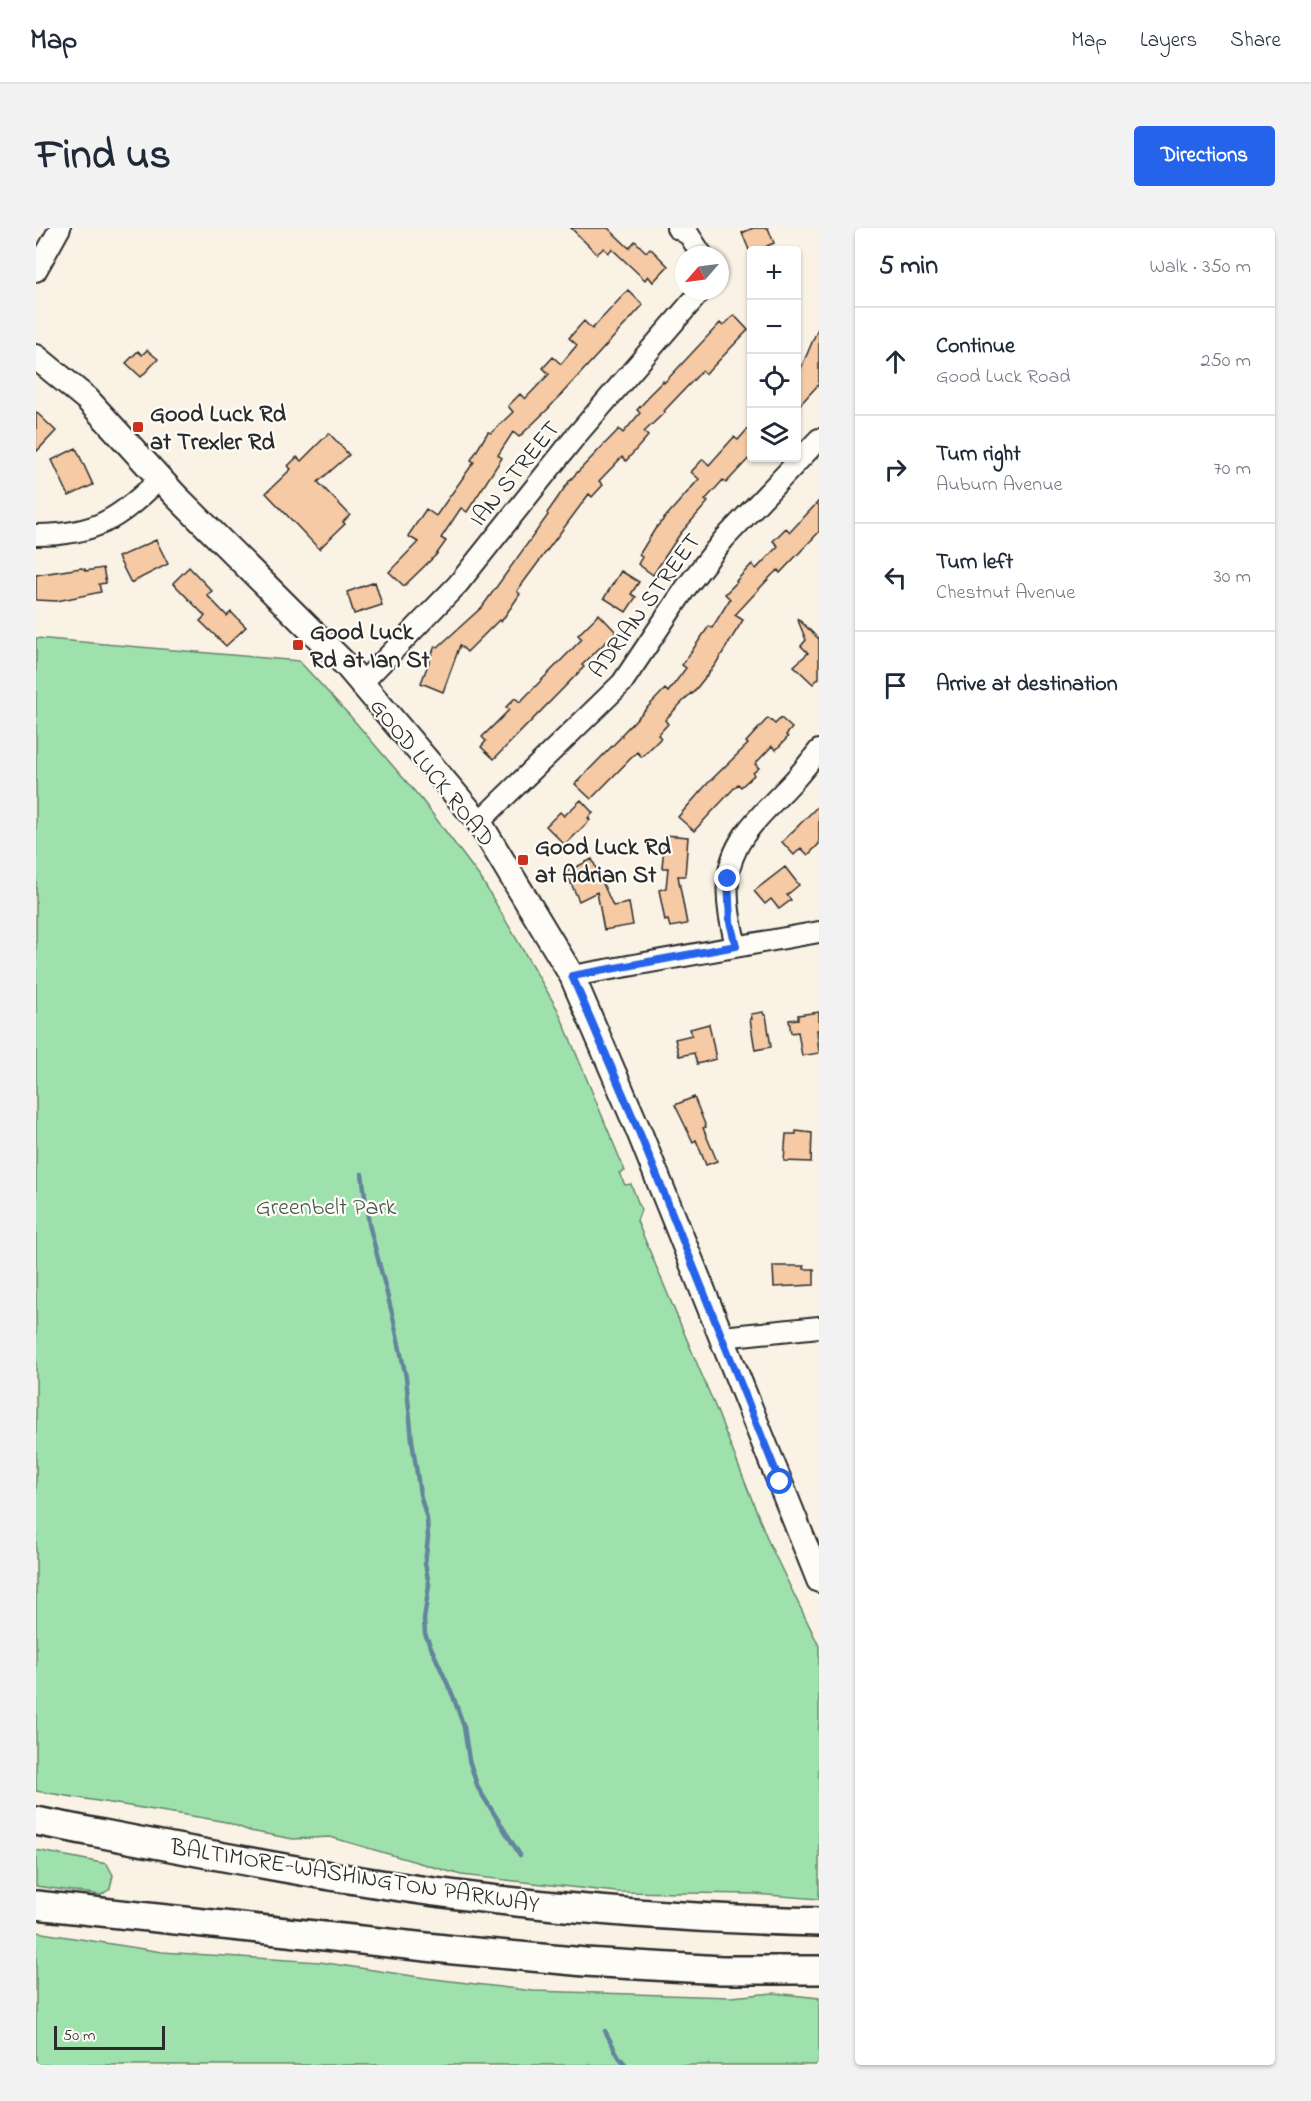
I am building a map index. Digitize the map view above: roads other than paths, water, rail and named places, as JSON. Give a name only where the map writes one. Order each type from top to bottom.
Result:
[{"type":"highway","name":"BALTIMORE-WASHINGTON PARKWAY","points":[[36,1821],[348,1879],[461,1895],[584,1910],[721,1919],[819,1922]]},
{"type":"highway","points":[[36,1905],[585,1962],[722,1970],[819,1970]]},
{"type":"main road","name":"GOOD LUCK ROAD","points":[[36,357],[87,399],[160,478],[347,666],[479,822],[572,976],[640,1134],[819,1580]]},
{"type":"street","points":[[36,271],[60,228]]},
{"type":"street","points":[[683,232],[695,246]]},
{"type":"street","name":"IAN STREET","points":[[361,684],[459,584],[568,446],[693,300]]},
{"type":"street","name":"ADRIAN STREET","points":[[479,822],[622,683],[685,589],[724,538],[819,439]]},
{"type":"street","points":[[36,535],[64,535],[97,526],[128,508],[160,478]]},
{"type":"street","points":[[736,946],[730,922],[728,879],[737,848],[748,829],[788,788],[819,750]]},
{"type":"street","points":[[572,976],[819,932]]},
{"type":"street","points":[[722,1337],[819,1327]]},
{"type":"waterway","points":[[362,1174],[369,1224],[406,1377],[412,1440],[420,1494],[427,1519],[428,1538],[425,1563],[429,1585],[424,1619],[425,1634],[453,1696],[464,1727],[469,1760],[478,1788],[520,1855]]},
{"type":"waterway","points":[[605,2031],[626,2065]]},
{"type":"place","name":"Good Luck Rd at Trexler Rd","points":[[138,427]]},
{"type":"place","name":"Good Luck Rd at Ian St","points":[[298,645]]},
{"type":"place","name":"Good Luck Rd at Adrian St","points":[[523,860]]},
{"type":"park label","name":"Greenbelt Park","points":[[326,1206]]}]
